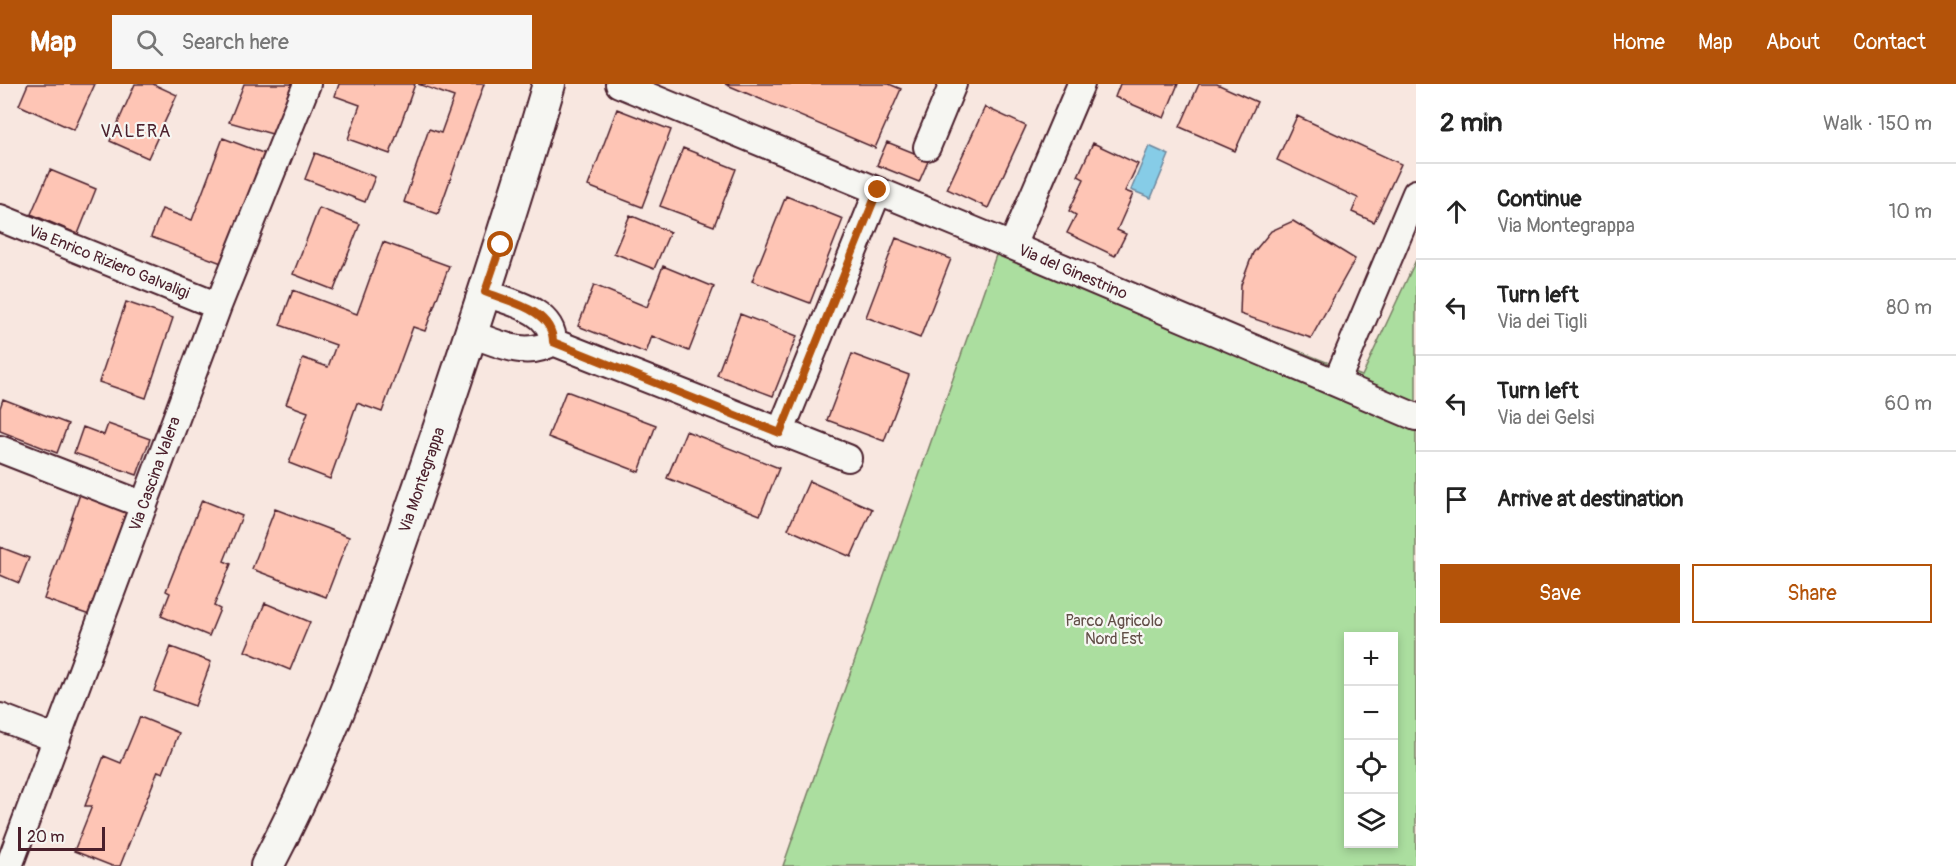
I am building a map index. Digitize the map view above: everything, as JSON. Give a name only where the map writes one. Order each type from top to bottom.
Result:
[{"type":"street","name":"Via Cascina Valera","points":[[9,866],[218,306],[307,84]]},
{"type":"street","name":"Via Montegrappa","points":[[267,866],[312,774],[368,635],[485,292],[549,84]]},
{"type":"street","name":"Via del Ginestrino","points":[[619,84],[878,190],[1416,417]]},
{"type":"street","points":[[927,147],[953,84]]},
{"type":"street","points":[[1012,246],[1081,84]]},
{"type":"street","points":[[780,433],[878,190]]},
{"type":"street","points":[[1336,383],[1416,193]]},
{"type":"street","name":"Via Enrico Riziero Galvaligi","points":[[0,218],[218,306]]},
{"type":"street","points":[[485,292],[539,315],[550,326],[553,342]]},
{"type":"street","points":[[471,334],[527,351],[542,348],[553,342]]},
{"type":"street","points":[[553,342],[848,458]]},
{"type":"street","points":[[0,449],[144,505]]},
{"type":"street","points":[[0,717],[57,739]]},
{"type":"green space","name":"Parco Agricolo Nord Est","points":[[1003,235],[1362,376],[1416,260],[1416,866],[783,866]]},
{"type":"water","points":[[1149,146],[1169,155],[1151,198],[1131,190]]},
{"type":"building","points":[[28,84],[95,84],[74,130],[19,105]]},
{"type":"building","points":[[135,84],[153,84],[177,95],[148,158],[110,141]]},
{"type":"building","points":[[244,84],[295,84],[276,135],[229,122]]},
{"type":"building","points":[[339,84],[415,84],[390,154],[348,139],[360,105],[335,96]]},
{"type":"building","points":[[418,84],[484,84],[438,214],[404,202],[429,129],[441,133],[454,97]]},
{"type":"building","points":[[725,84],[889,84],[901,89],[875,148]]},
{"type":"building","points":[[1120,84],[1178,84],[1164,118],[1115,97]]},
{"type":"building","points":[[1199,84],[1217,84],[1257,102],[1235,151],[1180,127]]},
{"type":"building","points":[[985,107],[1026,126],[988,208],[947,189]]},
{"type":"building","points":[[617,109],[671,130],[642,207],[588,186]]},
{"type":"building","points":[[1297,116],[1401,164],[1374,222],[1352,212],[1358,198],[1277,160]]},
{"type":"building","points":[[223,138],[268,155],[227,265],[151,237],[162,209],[192,220]]},
{"type":"building","points":[[887,142],[929,159],[919,182],[877,165]]},
{"type":"building","points":[[1093,143],[1138,164],[1125,191],[1133,194],[1117,230],[1126,234],[1115,256],[1067,233],[1076,215],[1069,211],[1084,179],[1078,176]]},
{"type":"building","points":[[683,148],[736,169],[714,226],[660,206]]},
{"type":"building","points":[[315,153],[375,177],[365,202],[305,179]]},
{"type":"building","points":[[50,170],[96,189],[78,234],[31,214]]},
{"type":"building","points":[[786,196],[843,219],[810,303],[752,281]]},
{"type":"building","points":[[319,208],[360,224],[334,290],[293,274]]},
{"type":"building","points":[[630,215],[670,232],[654,269],[614,253]]},
{"type":"building","points":[[1293,221],[1355,259],[1311,338],[1240,314],[1241,285],[1253,253],[1271,231]]},
{"type":"building","points":[[896,238],[951,259],[920,338],[866,317]]},
{"type":"building","points":[[383,242],[449,266],[425,331],[413,327],[382,412],[357,403],[330,479],[289,463],[308,412],[286,404],[303,358],[328,367],[336,345],[280,325],[293,290],[357,314]]},
{"type":"building","points":[[663,266],[714,287],[689,351],[652,336],[646,353],[578,326],[594,285],[647,307]]},
{"type":"building","points":[[126,302],[173,318],[146,398],[99,382]]},
{"type":"building","points":[[740,314],[797,336],[773,396],[717,375]]},
{"type":"building","points":[[852,354],[909,375],[884,441],[827,420]]},
{"type":"building","points":[[566,391],[656,425],[639,472],[548,437]]},
{"type":"building","points":[[3,399],[68,424],[57,453],[0,431],[0,408]]},
{"type":"building","points":[[108,424],[150,439],[137,475],[74,453],[83,427],[104,435]]},
{"type":"building","points":[[686,431],[779,468],[760,515],[667,478]]},
{"type":"building","points":[[809,481],[872,509],[851,557],[788,529]]},
{"type":"building","points":[[80,494],[131,512],[95,617],[44,599]]},
{"type":"building","points":[[202,500],[242,516],[224,561],[231,564],[214,606],[220,609],[209,636],[161,616],[170,593],[166,591]]},
{"type":"building","points":[[275,509],[349,537],[326,597],[252,569]]},
{"type":"building","points":[[0,547],[29,558],[19,583],[0,575]]},
{"type":"building","points":[[265,603],[310,622],[290,670],[245,651]]},
{"type":"building","points":[[171,647],[211,662],[195,706],[154,691]]},
{"type":"building","points":[[140,717],[179,733],[163,773],[158,771],[120,866],[112,866],[74,851],[92,806],[85,806],[104,756],[121,763]]},
{"type":"district","name":"VALERA","points":[[136,131]]},
{"type":"route","points":[[501,245],[485,292],[539,315],[550,326],[553,342],[780,433],[878,190]]}]
